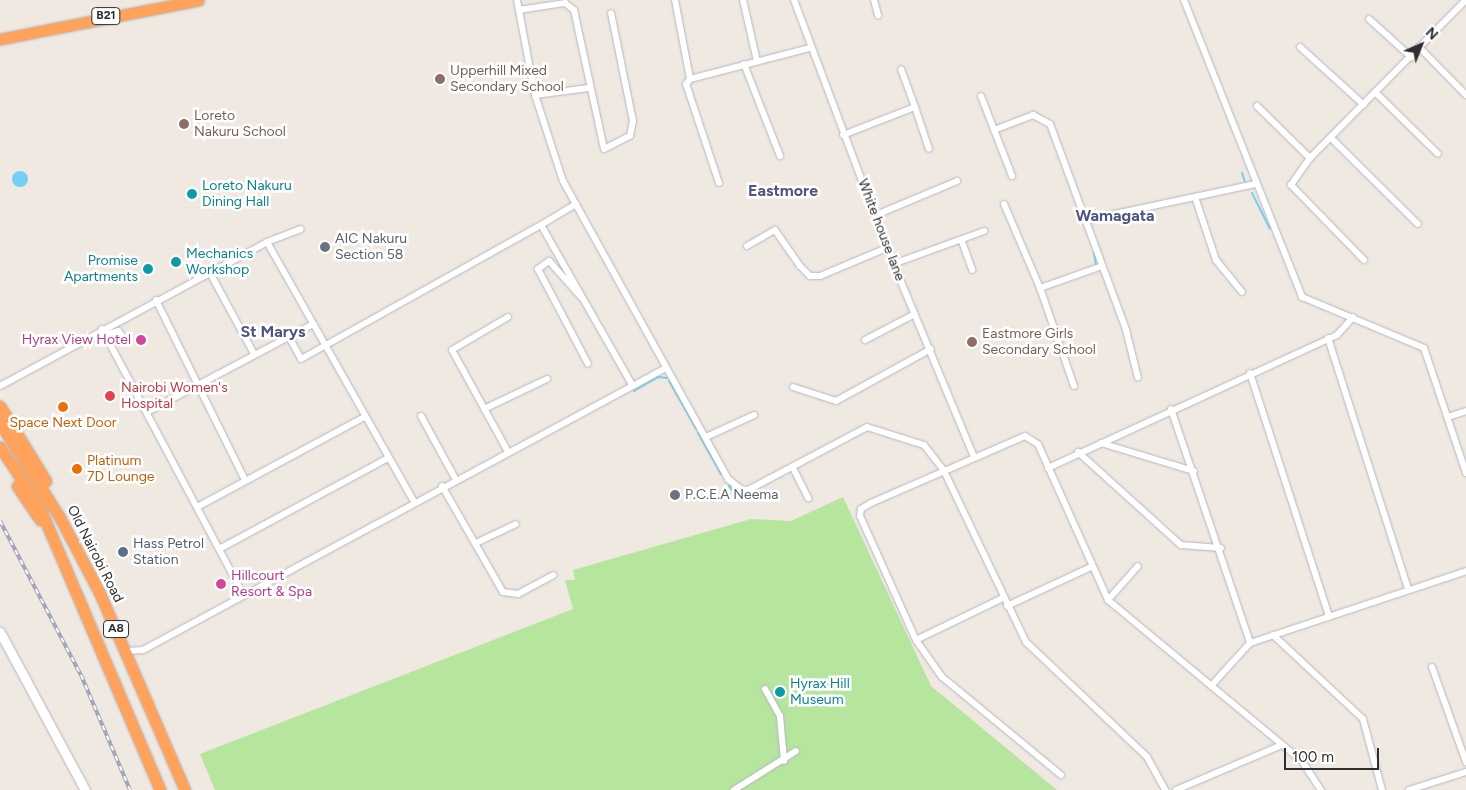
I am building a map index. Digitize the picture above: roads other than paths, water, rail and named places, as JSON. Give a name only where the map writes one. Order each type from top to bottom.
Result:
[{"type":"highway","name":"B21","points":[[0,37],[198,0]]},
{"type":"highway","points":[[0,406],[45,478],[60,518]]},
{"type":"highway","name":"Old Nairobi Road","points":[[0,423],[34,474],[60,518],[127,652],[185,790]]},
{"type":"highway","name":"A8","points":[[0,447],[22,481],[47,530],[160,790]]},
{"type":"highway","points":[[0,459],[47,530]]},
{"type":"street","points":[[517,0],[535,95],[550,149],[576,204],[664,369],[706,437],[728,479],[744,491],[875,426],[924,445],[944,470],[1003,598],[1026,642],[1147,757],[1165,790]]},
{"type":"street","points":[[675,0],[690,78],[684,90],[719,182]]},
{"type":"street","points":[[743,0],[757,61]]},
{"type":"street","name":"White house lane","points":[[794,0],[810,48],[876,215],[887,248],[931,349],[974,456]]},
{"type":"street","points":[[874,0],[878,15]]},
{"type":"street","points":[[1184,0],[1255,184],[1302,296],[1353,316],[1424,348],[1466,473]]},
{"type":"street","points":[[1364,260],[1291,185],[1310,158],[1466,0]]},
{"type":"street","points":[[519,10],[570,6],[601,147],[610,149],[630,136],[633,121],[611,13]]},
{"type":"street","points":[[1369,19],[1411,57]]},
{"type":"street","points":[[1300,46],[1364,105]]},
{"type":"street","points":[[690,78],[810,48]]},
{"type":"street","points":[[1419,48],[1466,95]]},
{"type":"street","points":[[744,64],[780,156]]},
{"type":"street","points":[[901,69],[929,149]]},
{"type":"street","points":[[535,95],[589,88]]},
{"type":"street","points":[[1375,92],[1438,154]]},
{"type":"street","points":[[981,96],[1012,176]]},
{"type":"street","points":[[1257,106],[1310,158]]},
{"type":"street","points":[[843,135],[915,107]]},
{"type":"street","points":[[994,130],[1033,115],[1047,119],[1087,220],[1138,378]]},
{"type":"street","points":[[1331,138],[1418,224]]},
{"type":"street","points":[[876,215],[957,181]]},
{"type":"street","points":[[1087,220],[1196,200],[1255,184]]},
{"type":"street","points":[[1196,200],[1216,260],[1242,292]]},
{"type":"street","points":[[289,337],[300,359],[576,204]]},
{"type":"street","points":[[1004,204],[1040,288],[1074,386]]},
{"type":"street","points":[[541,224],[590,307],[633,386]]},
{"type":"street","points":[[0,386],[104,332],[156,300],[209,271],[266,242],[301,230]]},
{"type":"street","points":[[747,246],[775,230],[800,266],[810,276],[820,276],[887,248]]},
{"type":"street","points":[[894,264],[984,231]]},
{"type":"street","points":[[961,239],[972,270]]},
{"type":"street","points":[[266,242],[414,502]]},
{"type":"street","points":[[588,364],[538,269],[549,261],[590,307]]},
{"type":"street","points":[[1040,288],[1102,266]]},
{"type":"street","points":[[209,271],[254,354]]},
{"type":"street","points":[[156,300],[200,383],[245,480]]},
{"type":"street","points":[[865,340],[915,314]]},
{"type":"street","points":[[507,450],[452,350],[508,316]]},
{"type":"street","points":[[1048,468],[1078,452],[1328,338],[1347,327],[1353,316]]},
{"type":"street","points":[[149,411],[314,324]]},
{"type":"street","points":[[104,332],[118,331],[122,336]]},
{"type":"street","points":[[104,332],[149,411],[222,548],[244,596]]},
{"type":"street","points":[[1328,338],[1408,589]]},
{"type":"street","points":[[793,387],[836,401],[931,349]]},
{"type":"street","points":[[127,652],[143,650],[455,478],[664,369]]},
{"type":"street","points":[[1250,373],[1329,616]]},
{"type":"street","points":[[484,409],[547,379]]},
{"type":"street","points":[[1172,409],[1221,548],[1250,643]]},
{"type":"street","points":[[1448,417],[1466,411]]},
{"type":"street","points":[[706,437],[754,415]]},
{"type":"street","points":[[421,416],[455,478]]},
{"type":"street","points":[[199,506],[364,417]]},
{"type":"street","points":[[1061,775],[942,677],[916,640],[860,516],[862,509],[871,503],[974,456],[1025,436],[1038,444],[1091,567],[1108,600],[1302,761],[1321,790]]},
{"type":"street","points":[[1101,443],[1194,472]]},
{"type":"street","points":[[1078,452],[1181,545],[1221,548]]},
{"type":"street","points":[[222,548],[388,458]]},
{"type":"street","points":[[792,468],[808,498]]},
{"type":"street","points":[[442,486],[506,595],[518,594],[553,575]]},
{"type":"street","points":[[476,542],[516,524]]},
{"type":"street","points":[[1108,600],[1138,566]]},
{"type":"street","points":[[1007,606],[1091,567]]},
{"type":"street","points":[[1211,686],[1250,643],[1466,571]]},
{"type":"street","points":[[916,640],[1003,598]]},
{"type":"street","points":[[0,632],[85,790]]},
{"type":"street","points":[[1273,635],[1362,719],[1382,790]]},
{"type":"street","points":[[1432,667],[1466,762]]},
{"type":"street","points":[[765,689],[780,716],[784,761]]},
{"type":"street","points":[[1176,790],[1282,745]]},
{"type":"street","points":[[734,790],[784,761],[796,751]]},
{"type":"street","points":[[1409,790],[1466,772]]},
{"type":"street","points":[[1440,781],[1443,790]]},
{"type":"water","points":[[17,171],[23,171],[28,176],[26,185],[17,187],[12,182],[12,176]]},
{"type":"waterway","points":[[1242,173],[1245,182]]},
{"type":"waterway","points":[[1252,193],[1270,229]]},
{"type":"waterway","points":[[1094,253],[1096,265]]},
{"type":"waterway","points":[[634,391],[658,377],[667,378]]},
{"type":"waterway","points":[[669,381],[697,430]]},
{"type":"waterway","points":[[698,433],[721,474]]},
{"type":"waterway","points":[[729,486],[733,491]]},
{"type":"railway","points":[[0,521],[81,675],[130,790]]},
{"type":"place","name":"Upperhill Mixed Secondary School","points":[[440,79]]},
{"type":"place","name":"Loreto Nakuru School","points":[[184,124]]},
{"type":"place","name":"Loreto Nakuru Dining Hall","points":[[192,194]]},
{"type":"place","name":"AIC Nakuru Section 58","points":[[325,247]]},
{"type":"place","name":"Mechanics Workshop","points":[[176,262]]},
{"type":"place","name":"Promise Apartments","points":[[148,269]]},
{"type":"place","name":"Hyrax View Hotel","points":[[141,340]]},
{"type":"place","name":"Eastmore Girls Secondary School","points":[[972,342]]},
{"type":"place","name":"Nairobi Women's Hospital","points":[[110,396]]},
{"type":"place","name":"Space Next Door","points":[[63,407]]},
{"type":"place","name":"Platinum 7D Lounge","points":[[77,469]]},
{"type":"place","name":"P.C.E.A Neema","points":[[675,495]]},
{"type":"place","name":"Hass Petrol Station","points":[[123,552]]},
{"type":"place","name":"Hillcourt Resort & Spa","points":[[221,584]]},
{"type":"place","name":"Hyrax Hill Museum","points":[[780,692]]},
{"type":"district","name":"Eastmore","points":[[783,191]]},
{"type":"district","name":"Wamagata","points":[[1115,216]]},
{"type":"district","name":"St Marys","points":[[273,332]]}]
